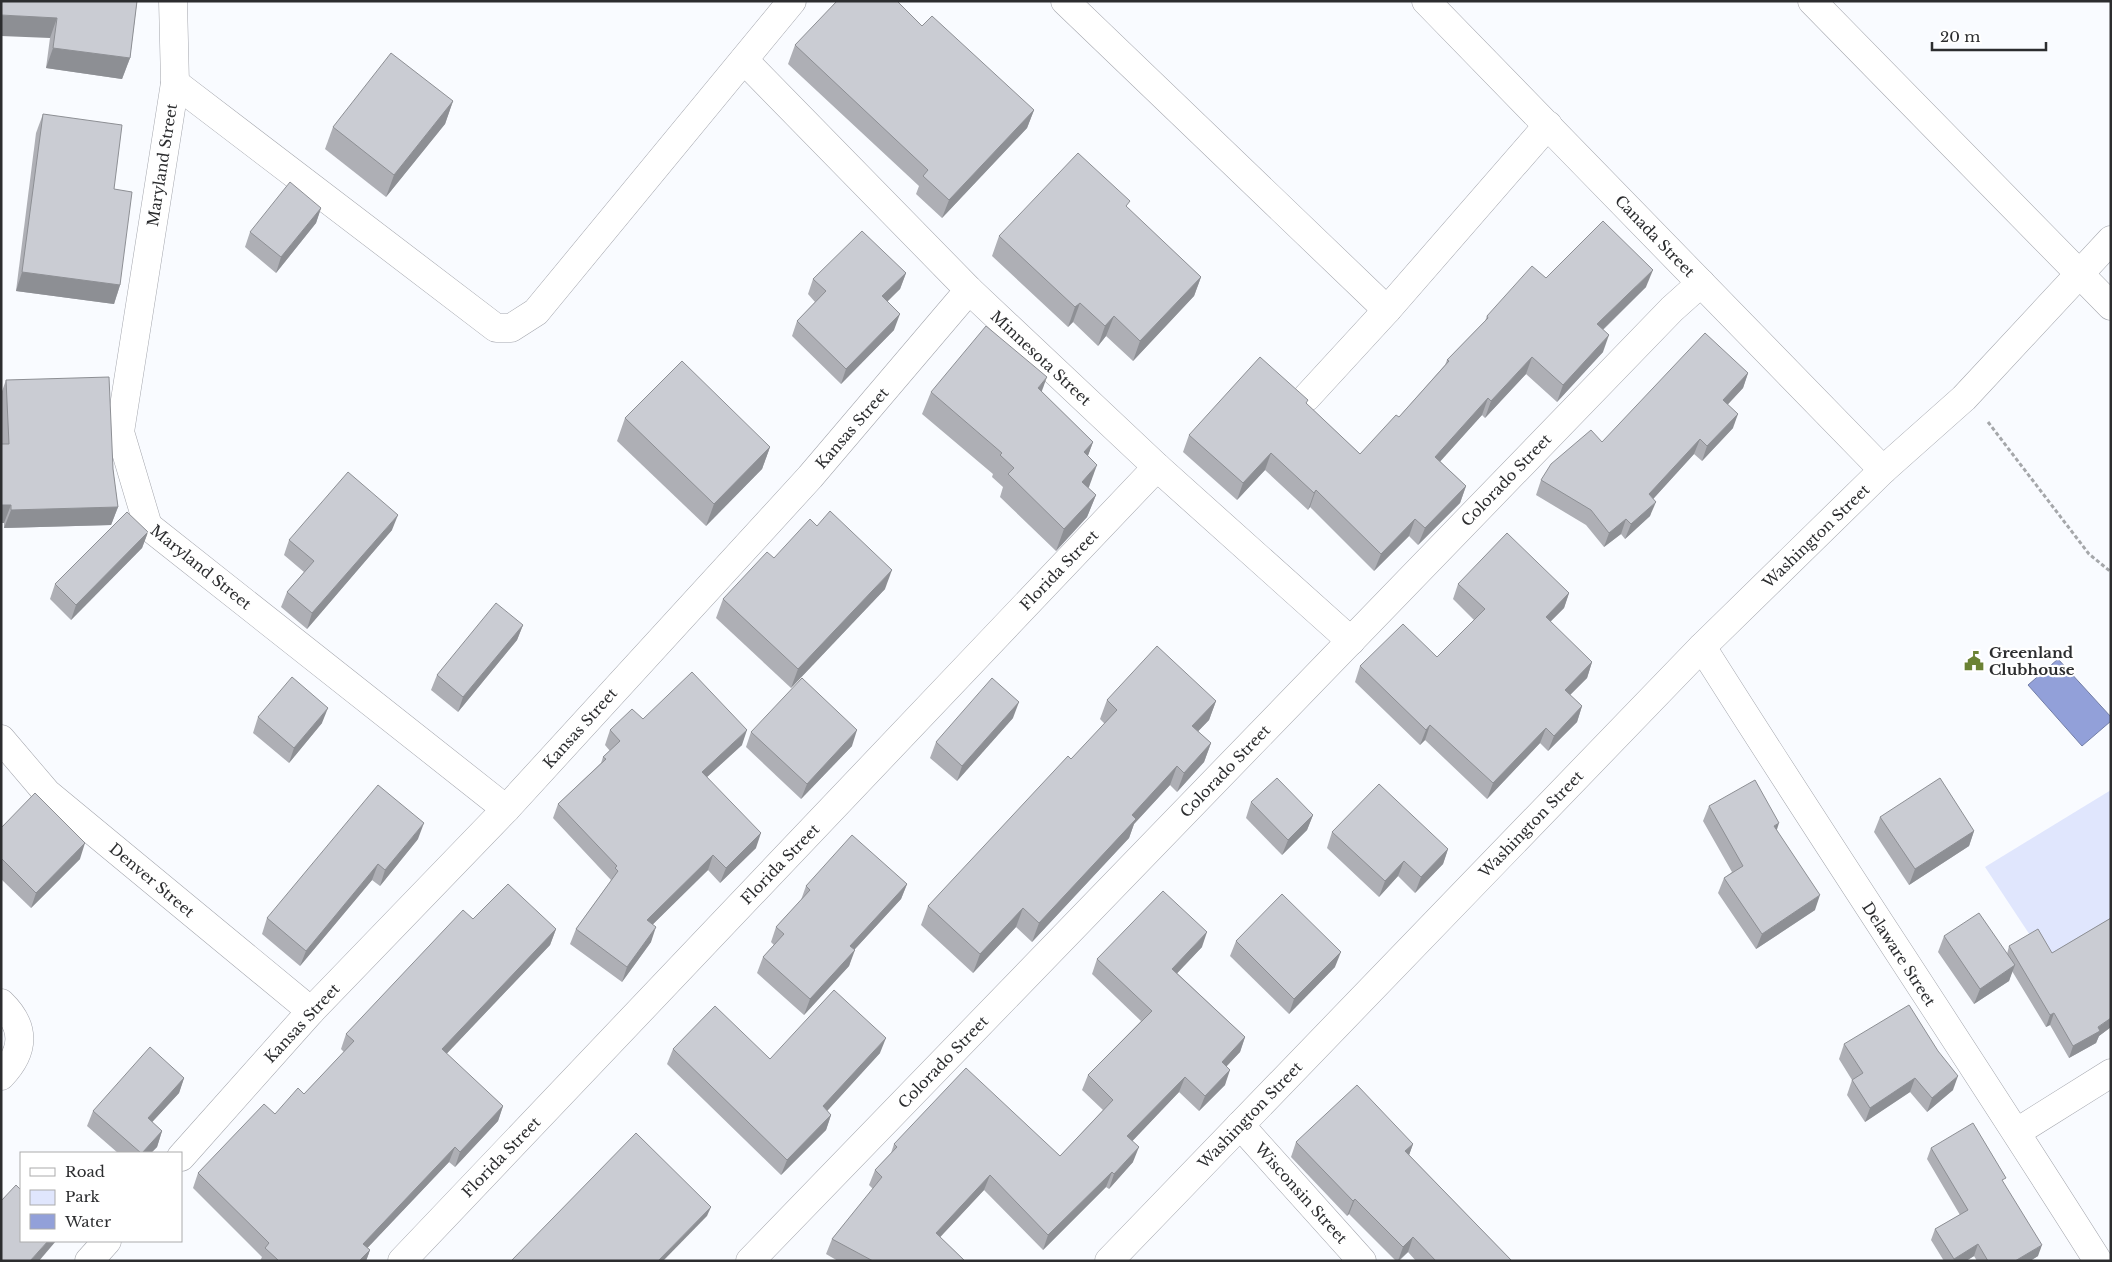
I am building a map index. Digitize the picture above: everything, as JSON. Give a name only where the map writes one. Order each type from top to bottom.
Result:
[{"type":"street","name":"Maryland Street","points":[[173,1],[175,82],[120,432],[148,526],[506,809]]},
{"type":"street","points":[[175,82],[496,328],[510,328],[536,312],[792,1]]},
{"type":"street","points":[[1066,1],[1387,310]]},
{"type":"street","name":"Canada Street","points":[[1426,1],[1883,470]]},
{"type":"street","points":[[1812,1],[2111,306]]},
{"type":"street","name":"Minnesota Street","points":[[744,60],[969,290],[1157,467],[1350,641]]},
{"type":"street","points":[[1307,397],[1387,310],[1548,126]]},
{"type":"street","name":"Washington Street","points":[[1109,1261],[1702,648],[1883,470],[1964,398],[2079,272],[2111,240]]},
{"type":"street","name":"Colorado Street","points":[[750,1261],[1666,315],[1700,283]]},
{"type":"street","name":"Kansas Street","points":[[182,1156],[311,1011],[506,809],[810,477],[969,290]]},
{"type":"street","name":"Florida Street","points":[[402,1261],[1157,467]]},
{"type":"street","name":"Delaware Street","points":[[1702,648],[1854,886],[2017,1132],[2098,1261]]},
{"type":"street","name":"Denver Street","points":[[1,739],[47,793],[311,1011]]},
{"type":"street","points":[[1,1003],[14,1016],[20,1038],[14,1063],[1,1076]]},
{"type":"street","points":[[2017,1132],[2111,1074]]},
{"type":"street","name":"Wisconsin Street","points":[[1240,1125],[1362,1261]]},
{"type":"street","points":[[89,1261],[106,1242]]},
{"type":"path","points":[[1964,398],[1987,420],[2089,554],[2111,572]]},
{"type":"green space","points":[[2111,790],[2111,922],[2047,961],[1985,867]]},
{"type":"water","points":[[2058,659],[2111,717],[2111,721],[2082,746],[2028,685]]},
{"type":"building","points":[[1,1],[137,1],[130,58],[53,48],[57,18],[1,15]]},
{"type":"building","points":[[837,1],[897,1],[922,26],[932,16],[1034,110],[949,200],[923,176],[928,170],[795,45]]},
{"type":"building","points":[[391,53],[453,101],[394,175],[333,127]]},
{"type":"building","points":[[43,114],[122,125],[114,189],[132,192],[120,285],[22,272]]},
{"type":"building","points":[[1078,153],[1130,201],[1126,206],[1201,277],[1140,341],[1114,316],[1105,326],[1080,303],[1075,307],[999,236]]},
{"type":"building","points":[[290,182],[321,208],[281,257],[250,232]]},
{"type":"building","points":[[1603,221],[1653,270],[1597,324],[1609,335],[1563,385],[1532,357],[1491,401],[1488,398],[1435,457],[1466,486],[1425,528],[1415,519],[1381,554],[1316,490],[1314,493],[1271,453],[1243,483],[1189,435],[1260,357],[1308,400],[1306,403],[1360,454],[1396,415],[1399,417],[1449,361],[1447,360],[1488,318],[1487,316],[1532,266],[1546,278]]},
{"type":"building","points":[[862,231],[906,273],[882,296],[900,314],[846,369],[797,321],[826,291],[813,279]]},
{"type":"building","points":[[986,326],[1047,377],[1038,388],[1093,442],[1084,452],[1097,465],[1082,482],[1096,495],[1064,529],[1008,474],[1014,468],[1000,455],[1002,453],[931,392]]},
{"type":"building","points":[[1705,333],[1748,373],[1723,400],[1738,414],[1707,446],[1700,439],[1649,494],[1656,502],[1631,524],[1626,519],[1609,533],[1591,510],[1541,480],[1551,464],[1591,430],[1602,442]]},
{"type":"building","points":[[682,361],[770,447],[714,504],[625,418]]},
{"type":"building","points":[[109,377],[113,469],[118,507],[11,510],[11,505],[1,505],[1,444],[9,444],[6,380]]},
{"type":"building","points":[[348,472],[398,515],[312,613],[287,592],[314,561],[289,540]]},
{"type":"building","points":[[830,511],[892,570],[798,669],[723,599],[767,552],[774,558],[810,519],[817,526]]},
{"type":"building","points":[[127,512],[148,532],[76,605],[55,584]]},
{"type":"building","points":[[1507,533],[1569,593],[1546,617],[1592,662],[1565,690],[1582,706],[1554,736],[1546,728],[1493,783],[1430,725],[1426,730],[1360,666],[1403,624],[1437,657],[1485,609],[1458,584]]},
{"type":"building","points":[[496,603],[523,625],[463,697],[437,675]]},
{"type":"building","points":[[1157,646],[1216,701],[1192,726],[1211,743],[1184,773],[1177,766],[1132,815],[1136,819],[1039,923],[1023,908],[980,954],[928,906],[1068,756],[1071,759],[1117,710],[1107,700]]},
{"type":"building","points":[[692,672],[747,730],[702,772],[761,833],[726,868],[713,855],[647,920],[656,927],[627,967],[576,929],[618,871],[615,868],[617,866],[558,804],[606,759],[603,757],[620,741],[610,730],[632,709],[643,719]]},
{"type":"building","points":[[292,677],[328,708],[294,748],[258,717]]},
{"type":"building","points":[[802,678],[857,730],[807,784],[751,732]]},
{"type":"building","points":[[992,678],[1019,702],[962,766],[936,742]]},
{"type":"building","points":[[1277,778],[1313,815],[1288,840],[1251,802]]},
{"type":"building","points":[[1940,778],[1974,831],[1915,869],[1880,817]]},
{"type":"building","points":[[1755,780],[1779,823],[1774,826],[1820,895],[1762,934],[1724,878],[1743,866],[1709,806]]},
{"type":"building","points":[[1379,784],[1448,849],[1421,877],[1404,861],[1385,881],[1332,832]]},
{"type":"building","points":[[378,785],[424,823],[385,870],[378,864],[306,951],[267,918]]},
{"type":"building","points":[[35,793],[85,843],[36,893],[1,858],[1,828]]},
{"type":"building","points":[[852,835],[907,884],[850,946],[855,950],[810,999],[763,957],[784,934],[776,927],[810,890],[806,886]]},
{"type":"building","points":[[508,884],[556,929],[442,1049],[503,1106],[460,1152],[455,1147],[363,1244],[370,1250],[359,1261],[277,1261],[265,1248],[269,1243],[198,1173],[264,1104],[275,1114],[298,1088],[304,1094],[354,1041],[346,1034],[463,910],[473,919]]},
{"type":"building","points":[[1163,891],[1207,932],[1172,969],[1245,1037],[1222,1062],[1230,1070],[1205,1096],[1185,1077],[1127,1136],[1139,1147],[1114,1174],[1112,1172],[1048,1235],[990,1175],[936,1233],[965,1261],[873,1261],[832,1239],[882,1177],[875,1170],[897,1147],[894,1144],[966,1068],[1060,1156],[1113,1100],[1088,1075],[1152,1011],[1097,959]]},
{"type":"building","points":[[1282,894],[1341,952],[1294,999],[1236,941]]},
{"type":"building","points":[[1979,913],[2015,965],[1980,989],[1944,936]]},
{"type":"building","points":[[2111,918],[2111,1018],[2098,1027],[2100,1031],[2073,1046],[2054,1013],[2050,1015],[2009,946],[2038,929],[2052,953]]},
{"type":"building","points":[[834,990],[886,1038],[823,1106],[831,1115],[787,1160],[673,1049],[715,1006],[770,1059]]},
{"type":"building","points":[[1909,1005],[1938,1051],[1958,1076],[1932,1098],[1915,1078],[1870,1108],[1852,1080],[1863,1073],[1844,1044]]},
{"type":"building","points":[[150,1047],[184,1078],[148,1118],[162,1131],[143,1152],[140,1152],[93,1111]]},
{"type":"building","points":[[1357,1085],[1413,1144],[1405,1151],[1512,1261],[1436,1261],[1413,1237],[1403,1247],[1355,1199],[1353,1201],[1296,1142]]},
{"type":"building","points":[[1973,1123],[2006,1178],[2002,1180],[2042,1245],[2015,1261],[1988,1261],[1978,1244],[1954,1259],[1935,1229],[1968,1210],[1931,1148]]},
{"type":"building","points":[[636,1133],[711,1207],[658,1261],[512,1260]]},
{"type":"building","points":[[16,1185],[20,1189],[20,1242],[47,1242],[30,1261],[1,1261],[1,1201]]},
{"type":"place","name":"Greenland Clubhouse","points":[[1974,661]]}]
